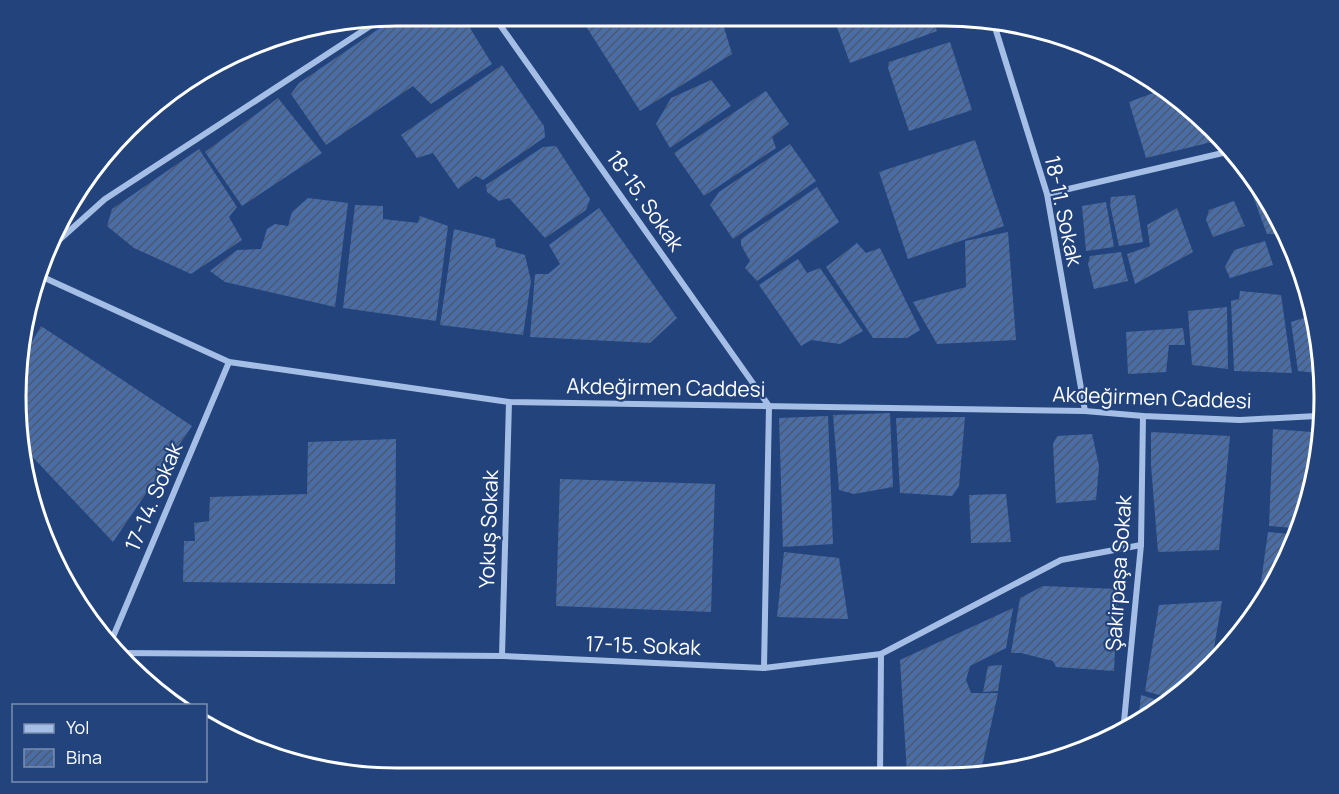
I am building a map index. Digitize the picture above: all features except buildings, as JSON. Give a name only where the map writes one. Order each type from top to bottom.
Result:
[{"type":"street","points":[[63,236],[105,199],[370,26]]},
{"type":"street","name":"18-15. Sokak","points":[[501,26],[769,406]]},
{"type":"street","name":"18-11. Sokak","points":[[996,30],[1047,194],[1085,411]]},
{"type":"street","points":[[1047,194],[1222,153]]},
{"type":"street","name":"Akdeğirmen Caddesi","points":[[45,278],[229,362],[509,402],[1085,411],[1240,420],[1313,416]]},
{"type":"street","name":"17-14. Sokak","points":[[113,636],[229,362]]},
{"type":"street","name":"Yokuş Sokak","points":[[502,656],[509,402]]},
{"type":"street","points":[[764,668],[769,406]]},
{"type":"street","name":"Şakirpaşa Sokak","points":[[1124,721],[1141,546],[1143,416]]},
{"type":"street","name":"17-15. Sokak","points":[[128,653],[502,656],[764,668],[881,654],[1061,560],[1141,546]]},
{"type":"street","points":[[880,768],[881,654]]}]
